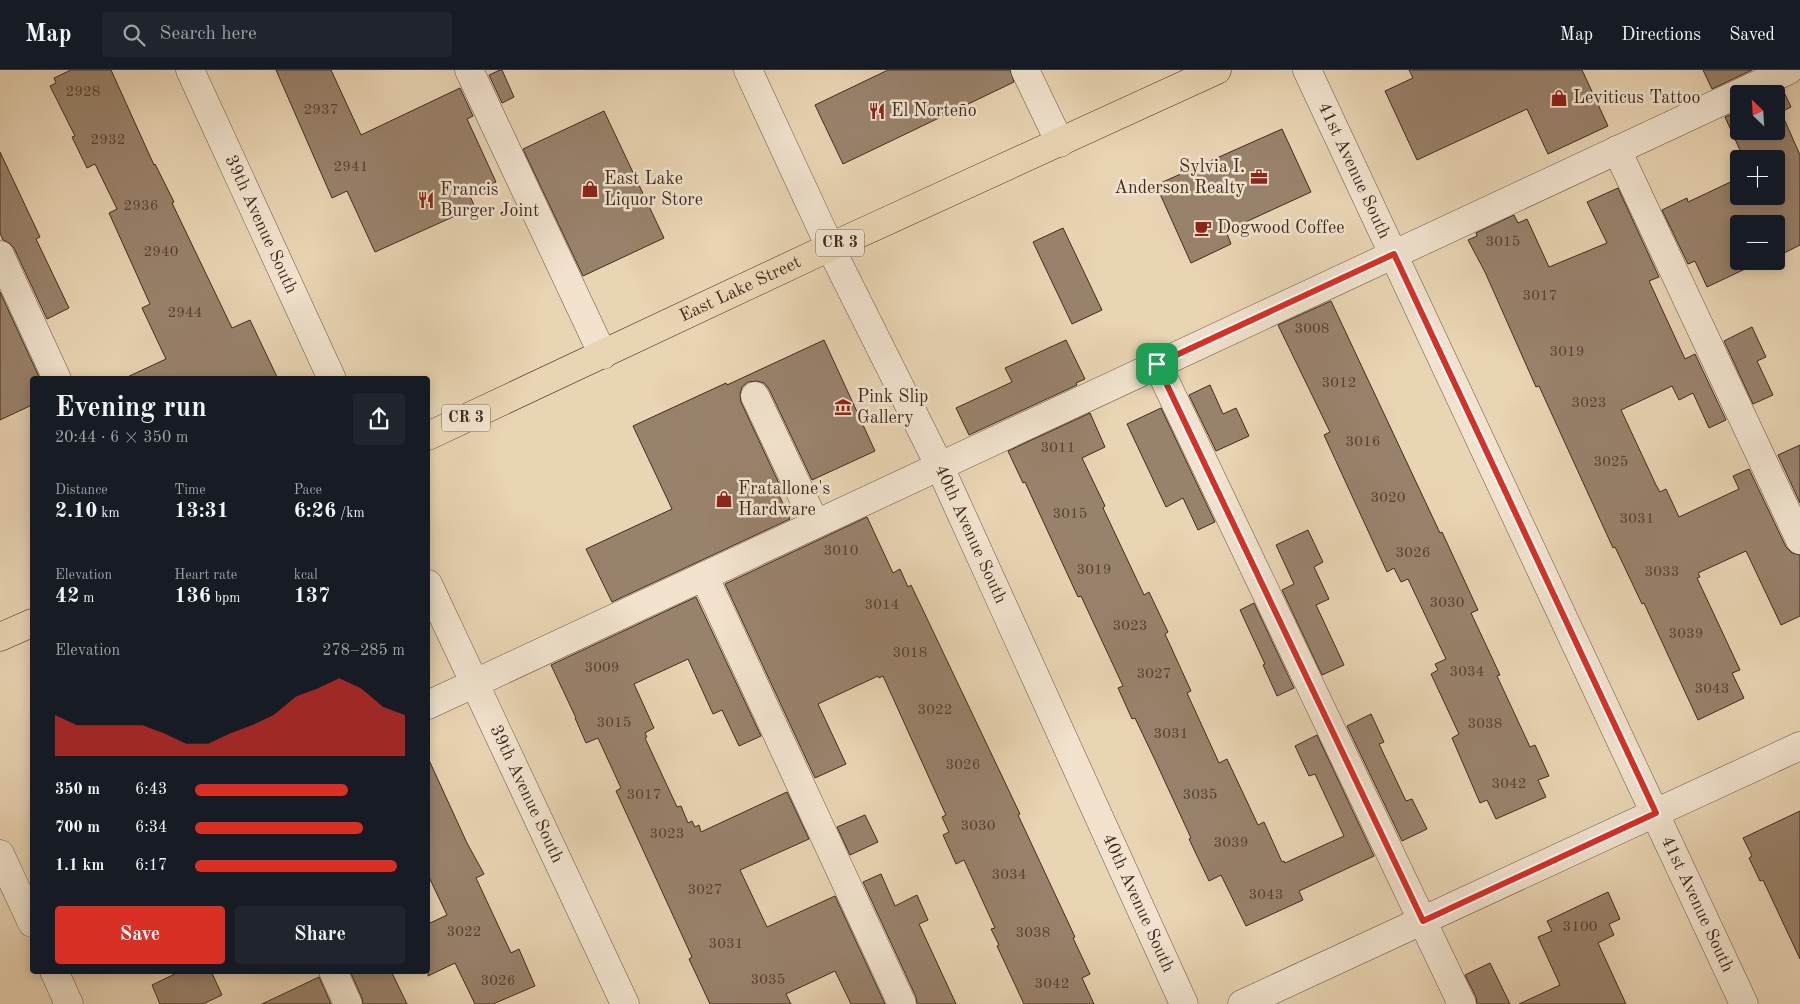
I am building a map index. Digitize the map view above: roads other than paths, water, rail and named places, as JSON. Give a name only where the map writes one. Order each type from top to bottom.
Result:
[{"type":"main road","name":"East Lake Street","points":[[430,435],[830,247],[1216,70]]},
{"type":"main road","points":[[0,637],[30,623]]},
{"type":"street","name":"39th Avenue South","points":[[190,70],[331,376]]},
{"type":"street","points":[[469,70],[603,355]]},
{"type":"street","name":"40th Avenue South","points":[[748,70],[830,247],[939,465],[1184,1004]]},
{"type":"street","points":[[1025,70],[1060,143]]},
{"type":"street","name":"41st Avenue South","points":[[1307,70],[1744,1004]]},
{"type":"street","points":[[430,704],[1789,70]]},
{"type":"street","points":[[1617,150],[1800,540]]},
{"type":"street","points":[[0,256],[56,376]]},
{"type":"street","points":[[1157,364],[1462,1004]]},
{"type":"street","points":[[755,396],[815,523]]},
{"type":"street","points":[[704,576],[902,1004]]},
{"type":"street","name":"39th Avenue South","points":[[430,588],[624,1004]]},
{"type":"street","points":[[1242,1004],[1800,746]]},
{"type":"street","points":[[0,854],[10,899],[30,921]]},
{"type":"street","points":[[55,974],[69,1004]]},
{"type":"street","points":[[334,974],[348,1004]]},
{"type":"place","name":"Leviticus Tattoo","points":[[1559,98]]},
{"type":"place","name":"El Norteño","points":[[877,111]]},
{"type":"place","name":"Sylvia I. Anderson Realty","points":[[1259,177]]},
{"type":"place","name":"East Lake Liquor Store","points":[[590,189]]},
{"type":"place","name":"Francis Burger Joint","points":[[426,200]]},
{"type":"place","name":"Dogwood Coffee","points":[[1203,228]]},
{"type":"place","name":"Pink Slip Gallery","points":[[843,407]]},
{"type":"place","name":"Fratallone's Hardware","points":[[724,499]]}]
